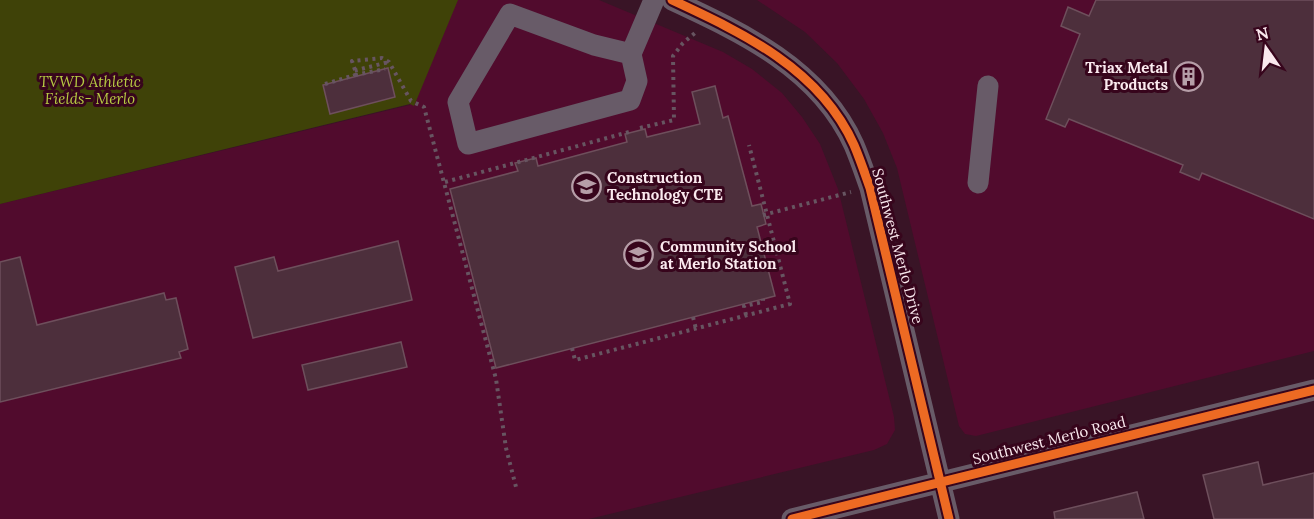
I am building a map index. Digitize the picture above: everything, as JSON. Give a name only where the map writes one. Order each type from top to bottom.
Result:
[{"type":"street","points":[[631,54],[594,45],[510,14],[458,102],[468,144],[630,100],[637,81],[631,54],[654,0]]},
{"type":"street","name":"Southwest Merlo Drive","points":[[672,0],[715,20],[793,65],[835,113],[854,143],[870,188],[949,519]]},
{"type":"street","points":[[978,183],[988,86]]},
{"type":"street","name":"Southwest Merlo Road","points":[[792,519],[1314,390]]},
{"type":"path","points":[[640,129],[674,120],[673,56],[683,43],[715,20]]},
{"type":"path","points":[[355,73],[352,62],[382,58],[389,62],[411,101],[424,107],[485,329],[496,379],[506,448],[516,487]]},
{"type":"path","points":[[325,84],[389,62]]},
{"type":"path","points":[[355,73],[385,69]]},
{"type":"path","points":[[445,182],[629,132]]},
{"type":"path","points":[[572,348],[575,360],[790,304],[749,146]]},
{"type":"path","points":[[765,214],[843,194]]},
{"type":"path","points":[[746,315],[744,306],[763,302],[763,299]]},
{"type":"path","points":[[693,317],[696,329]]},
{"type":"shaded area","points":[[453,0],[599,0],[723,52],[752,69],[782,93],[820,144],[838,189],[894,417],[895,430],[887,444],[874,450],[589,519],[0,519],[0,204],[410,105]]},
{"type":"shaded area","points":[[757,0],[1314,0],[1314,351],[976,436],[965,434],[959,426],[897,168],[883,133],[864,99],[837,63],[805,32]]},
{"type":"green space","name":"TVWD Athletic Fields- Merlo","points":[[0,0],[458,0],[414,106],[410,104],[0,204]]},
{"type":"building","name":"Triax Metal Products","points":[[1096,0],[1314,0],[1314,219],[1202,173],[1199,180],[1180,172],[1183,165],[1069,119],[1065,127],[1046,119],[1080,34],[1061,26],[1068,7],[1089,16]]},
{"type":"building","points":[[388,68],[395,97],[330,114],[323,85]]},
{"type":"building","points":[[715,86],[723,118],[728,116],[752,206],[761,204],[766,224],[757,227],[775,296],[496,368],[450,189],[518,171],[515,163],[536,158],[538,166],[627,142],[625,134],[645,129],[647,137],[700,124],[692,92]]},
{"type":"building","points":[[398,241],[412,300],[253,338],[235,267],[274,257],[278,271]]},
{"type":"building","points":[[20,257],[37,325],[164,293],[166,300],[176,298],[188,349],[179,352],[181,358],[0,402],[0,262]]},
{"type":"building","points":[[401,342],[407,367],[308,390],[302,365]]},
{"type":"building","points":[[1258,462],[1263,485],[1314,473],[1314,519],[1214,519],[1203,475]]},
{"type":"building","points":[[1137,492],[1144,519],[1055,519],[1054,512]]},
{"type":"cycle path","points":[[672,0],[752,40],[800,74],[839,118],[854,145],[870,188],[949,519]]},
{"type":"cycle path","points":[[792,519],[1314,390]]},
{"type":"place","name":"Triax Metal Products","points":[[1189,76]]},
{"type":"place","name":"Construction Technology CTE","points":[[586,186]]},
{"type":"place","name":"Community School at Merlo Station","points":[[639,255]]}]
